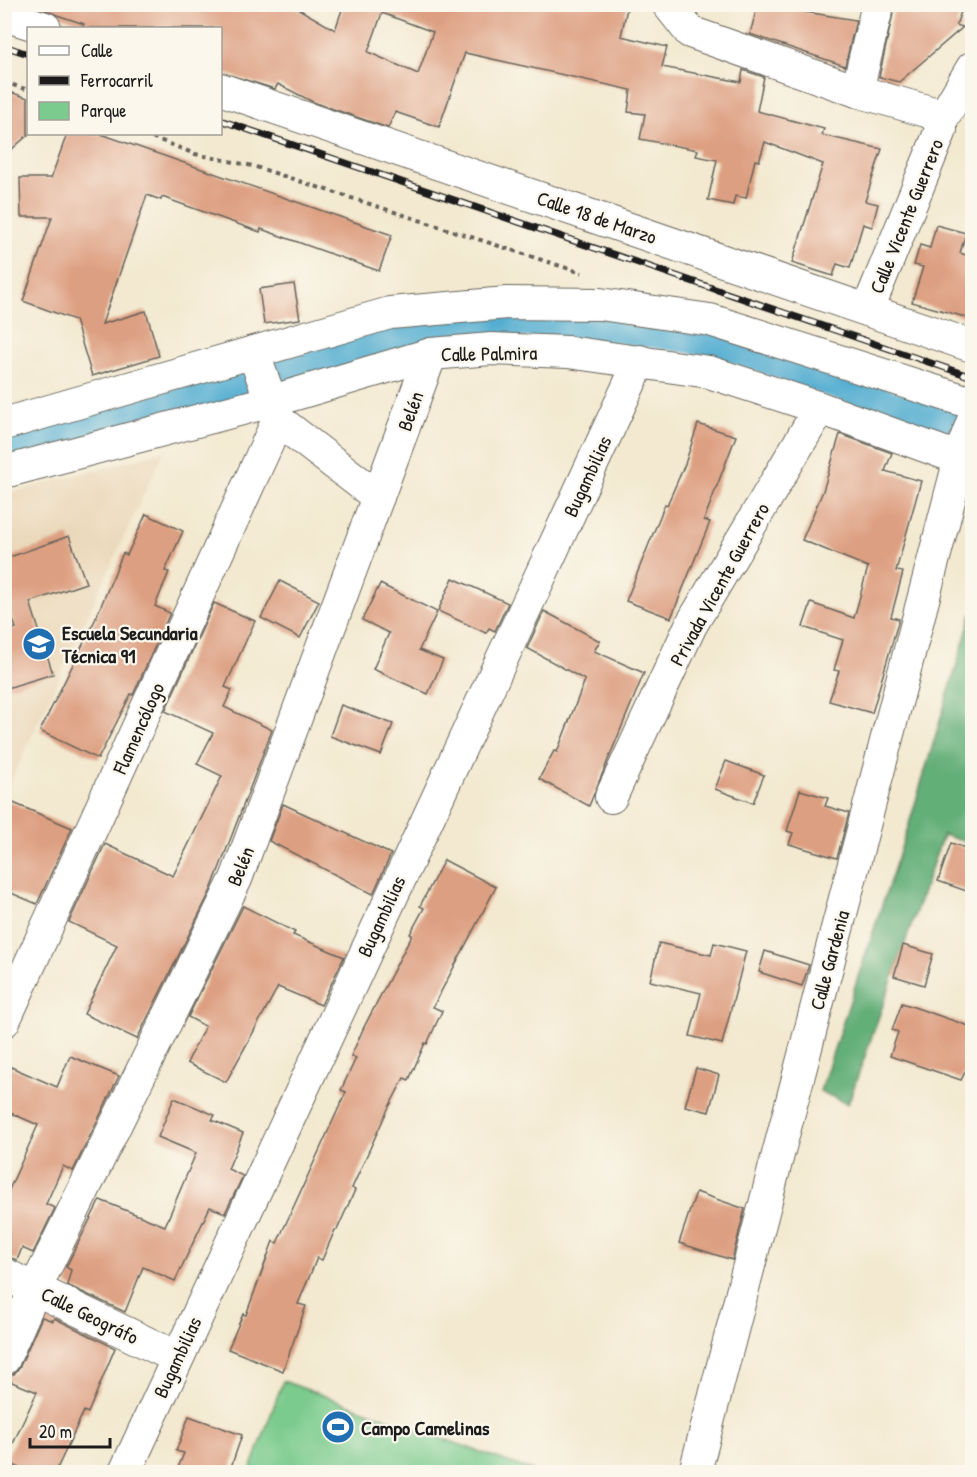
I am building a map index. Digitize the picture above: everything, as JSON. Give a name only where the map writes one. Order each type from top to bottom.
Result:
[{"type":"street","name":"Calle Vicente Guerrero","points":[[668,4],[690,32],[857,91],[930,112],[941,121],[941,130],[868,309]]},
{"type":"street","points":[[857,91],[878,4]]},
{"type":"street","points":[[4,15],[42,27]]},
{"type":"street","points":[[941,121],[972,68]]},
{"type":"street","name":"Calle 18 de Marzo","points":[[222,89],[972,346]]},
{"type":"street","points":[[4,424],[265,384],[390,313],[507,303],[600,304],[710,320],[972,403]]},
{"type":"street","name":"Calle Palmira","points":[[4,472],[265,384],[431,354],[490,349],[568,352],[709,372],[820,408],[967,448]]},
{"type":"street","name":"Belén","points":[[4,1359],[35,1289],[236,879],[431,354]]},
{"type":"street","name":"Bugambilias","points":[[125,1473],[176,1357],[640,361]]},
{"type":"street","points":[[265,384],[378,497]]},
{"type":"street","name":"Flamencólogo","points":[[4,1021],[265,384]]},
{"type":"street","name":"Privada Vicente Guerrero","points":[[611,797],[691,625],[820,408]]},
{"type":"street","name":"Calle Gardenia","points":[[695,1473],[967,448]]},
{"type":"street","name":"Calle Geográfo","points":[[4,1274],[176,1357]]},
{"type":"path","points":[[4,82],[27,90]]},
{"type":"path","points":[[147,135],[195,154],[252,165],[590,276]]},
{"type":"shaded area","name":"Escuela Secundaria Técnica 91","points":[[164,451],[5,794],[5,494]]},
{"type":"green space","points":[[972,614],[972,844],[943,835],[848,1104],[820,1091],[909,824]]},
{"type":"green space","name":"Campo Camelinas","points":[[283,1381],[536,1472],[250,1472]]},
{"type":"building","points":[[39,4],[290,4],[335,30],[344,4],[628,4],[621,36],[667,47],[662,67],[741,82],[743,70],[764,77],[757,111],[824,129],[822,135],[882,149],[865,201],[878,204],[872,227],[863,224],[850,268],[837,264],[833,276],[792,263],[823,164],[765,142],[759,161],[755,160],[746,198],[735,196],[733,205],[708,200],[717,160],[696,156],[698,150],[640,139],[645,114],[628,112],[631,90],[465,53],[439,127],[395,112],[388,128],[313,102],[278,84],[275,89],[222,73],[222,27],[82,27],[84,24],[39,7]],"holes":[[[382,13],[433,32],[418,74],[368,52]]]},
{"type":"building","points":[[758,4],[807,4],[806,12],[856,20],[845,66],[750,34]]},
{"type":"building","points":[[895,4],[964,4],[956,25],[963,27],[899,82],[879,77]]},
{"type":"building","points":[[4,90],[27,98],[28,135],[4,156]]},
{"type":"building","points":[[67,135],[104,135],[392,235],[379,271],[261,229],[260,232],[162,197],[161,200],[147,195],[102,324],[146,311],[159,356],[92,376],[75,320],[23,301],[52,217],[21,217],[20,178],[51,178]]},
{"type":"building","points":[[936,225],[966,233],[960,253],[972,257],[972,319],[912,302],[923,267],[914,265],[920,245],[930,248]]},
{"type":"building","points":[[294,284],[300,319],[264,324],[259,289]]},
{"type":"building","points":[[698,424],[736,436],[704,520],[710,522],[671,618],[626,601],[665,504],[667,505],[685,464]]},
{"type":"building","points":[[840,434],[892,453],[885,471],[921,481],[896,571],[903,572],[891,617],[899,619],[872,713],[829,701],[839,671],[834,670],[843,640],[803,627],[811,603],[854,618],[868,567],[802,540],[823,491]]},
{"type":"building","points":[[146,514],[183,531],[165,571],[169,572],[155,606],[170,613],[133,695],[131,694],[98,759],[40,731],[95,620],[123,553],[127,555]]},
{"type":"building","points":[[69,536],[86,583],[30,602],[53,674],[4,689],[4,632],[16,628],[4,596],[4,559]]},
{"type":"building","points":[[453,578],[508,603],[495,631],[489,628],[486,633],[438,611]]},
{"type":"building","points":[[280,581],[319,601],[300,638],[261,618]]},
{"type":"building","points":[[380,584],[437,612],[419,650],[443,660],[428,694],[373,669],[389,633],[362,620]]},
{"type":"building","points":[[214,603],[255,621],[225,687],[232,690],[224,707],[272,730],[211,890],[137,1039],[84,1014],[117,945],[69,922],[105,844],[173,876],[222,776],[197,764],[213,733],[165,711]]},
{"type":"building","points":[[544,611],[600,641],[594,651],[644,673],[589,806],[539,779],[554,751],[557,752],[585,680],[527,648]]},
{"type":"building","points":[[341,705],[393,724],[381,755],[330,736]]},
{"type":"building","points":[[726,761],[764,775],[753,803],[715,789]]},
{"type":"building","points":[[800,790],[828,798],[825,806],[849,813],[837,858],[789,844],[793,833],[787,831]]},
{"type":"building","points":[[4,799],[72,828],[37,904],[4,890]]},
{"type":"building","points":[[283,804],[391,854],[373,894],[269,841]]},
{"type":"building","points":[[951,843],[972,850],[972,893],[938,881]]},
{"type":"building","points":[[444,860],[496,887],[433,1007],[442,1011],[427,1044],[425,1043],[409,1080],[404,1078],[387,1111],[352,1188],[355,1190],[322,1260],[317,1258],[298,1304],[306,1306],[283,1371],[228,1349],[243,1314],[246,1315],[273,1241],[277,1243],[346,1092],[341,1090],[356,1058],[351,1056],[412,935],[410,934],[424,908],[420,906]]},
{"type":"building","points":[[243,906],[295,932],[293,935],[344,957],[321,1005],[278,987],[226,1082],[187,1063],[205,1026],[188,1017]]},
{"type":"building","points":[[659,943],[711,955],[714,943],[746,951],[722,1044],[690,1036],[701,993],[650,981]]},
{"type":"building","points":[[903,945],[933,954],[924,985],[894,976]]},
{"type":"building","points":[[765,951],[809,965],[802,986],[759,972]]},
{"type":"building","points":[[902,1003],[972,1027],[972,1058],[961,1080],[890,1056],[898,1032],[892,1030]]},
{"type":"building","points":[[70,1056],[119,1076],[73,1171],[63,1166],[46,1204],[55,1208],[33,1253],[22,1248],[17,1260],[4,1256],[4,1201],[38,1125],[4,1110],[4,1064],[57,1087]]},
{"type":"building","points":[[696,1068],[719,1075],[709,1112],[685,1106]]},
{"type":"building","points":[[174,1098],[215,1115],[212,1120],[243,1133],[228,1169],[243,1176],[225,1213],[210,1207],[175,1281],[143,1267],[125,1312],[67,1285],[71,1270],[66,1267],[100,1200],[165,1226],[196,1153],[158,1137]]},
{"type":"building","points":[[696,1192],[745,1209],[732,1260],[679,1243]]},
{"type":"building","points":[[42,1317],[53,1321],[54,1318],[115,1348],[88,1413],[84,1411],[55,1473],[30,1473],[5,1461],[37,1392],[4,1379],[4,1377],[14,1374],[20,1366]]},
{"type":"building","points":[[189,1416],[242,1435],[229,1473],[176,1473],[184,1453],[176,1451]]},
{"type":"waterway","points":[[4,451],[414,335],[501,323],[600,327],[715,343],[972,432]]},
{"type":"railway","points":[[4,46],[27,54]]},
{"type":"railway","points":[[222,121],[972,377]]},
{"type":"place","name":"Escuela Secundaria Técnica 91","points":[[39,644]]},
{"type":"place","name":"Campo Camelinas","points":[[338,1427]]}]
